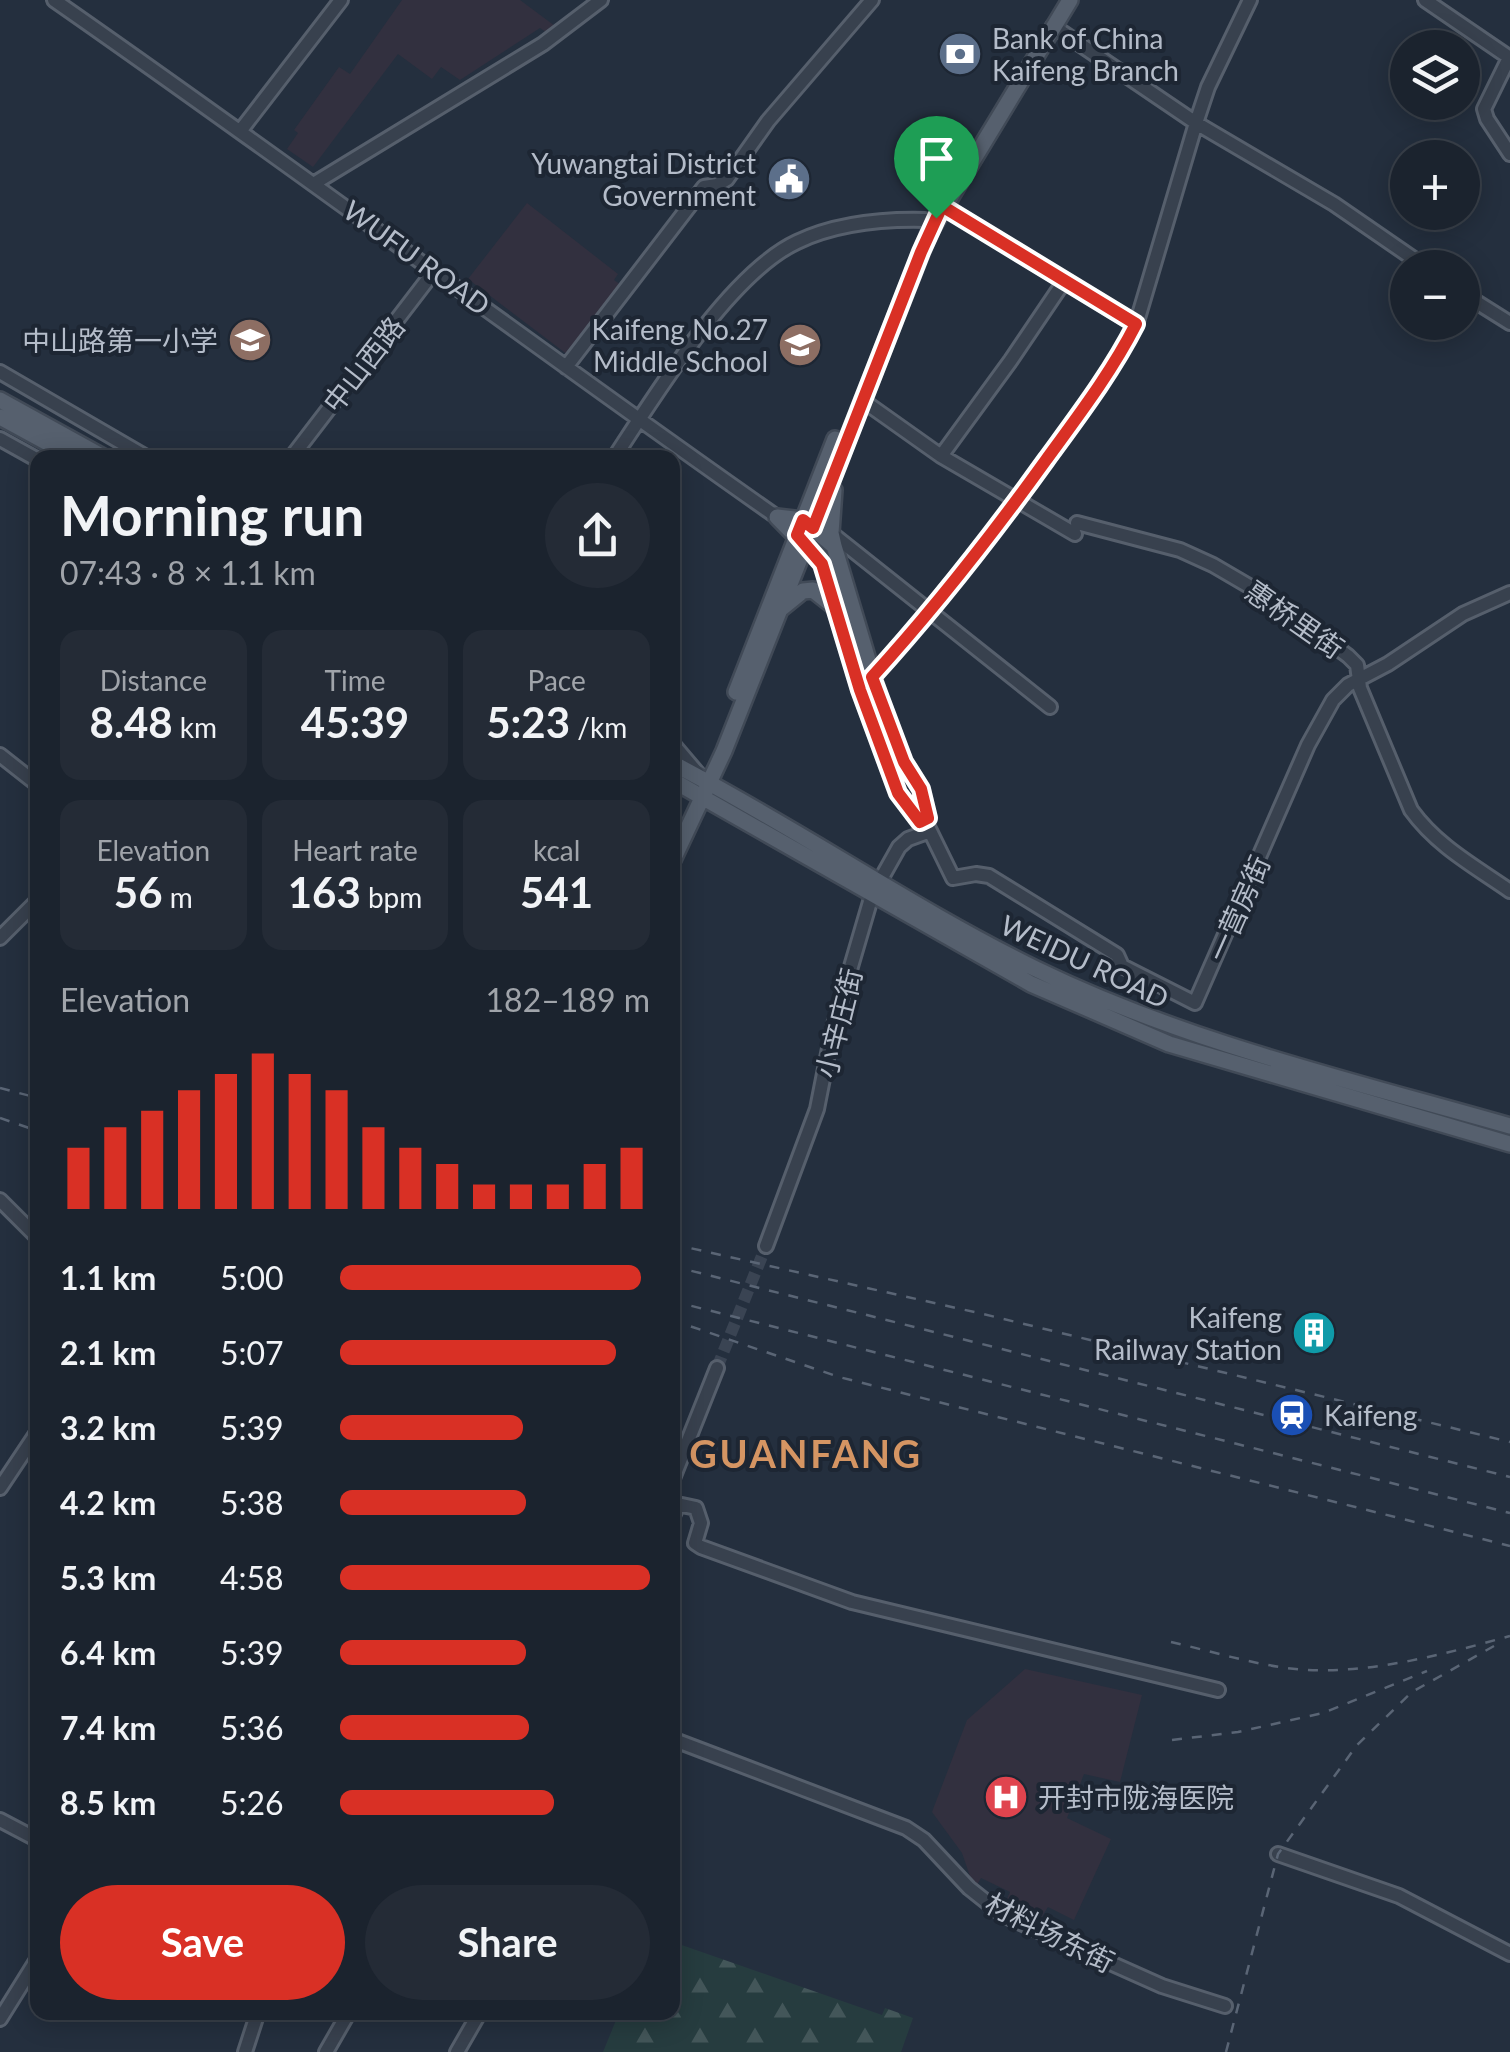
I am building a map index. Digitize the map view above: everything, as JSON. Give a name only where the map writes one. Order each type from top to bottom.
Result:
[{"type":"main road","points":[[680,842],[925,220],[1058,0]]},
{"type":"main road","points":[[680,826],[702,787],[780,610],[805,532],[942,206],[1070,0]]},
{"type":"main road","points":[[0,400],[91,450]]},
{"type":"main road","points":[[0,416],[61,450]]},
{"type":"main road","points":[[842,449],[832,504],[833,539],[866,683],[898,793],[927,826]]},
{"type":"main road","points":[[778,516],[805,532],[833,539]]},
{"type":"main road","points":[[805,532],[822,564],[834,607],[866,683]]},
{"type":"main road","points":[[780,610],[802,590],[819,592],[834,607]]},
{"type":"main road","name":"WEIDU ROAD","points":[[680,769],[702,787],[1031,984],[1169,1044],[1510,1144]]},
{"type":"main road","name":"WEIDU ROAD","points":[[680,782],[702,787]]},
{"type":"main road","name":"WEIDU ROAD","points":[[876,889],[1036,969],[1174,1029],[1510,1126]]},
{"type":"street","name":"WUFU ROAD","points":[[54,0],[315,183],[638,420],[778,516]]},
{"type":"street","points":[[240,130],[341,0]]},
{"type":"street","points":[[315,183],[542,44],[601,0]]},
{"type":"street","points":[[566,367],[704,186],[726,179],[768,122],[872,0]]},
{"type":"street","points":[[866,683],[930,611],[1016,501],[1080,413],[1135,327],[1208,87],[1250,0]]},
{"type":"street","points":[[1425,0],[1510,58],[1484,109],[1510,154]]},
{"type":"street","points":[[1054,26],[1196,123],[1334,204],[1401,250]]},
{"type":"street","points":[[942,206],[1135,327]]},
{"type":"street","points":[[619,450],[716,314],[747,276],[775,254],[819,233],[896,219],[925,220]]},
{"type":"street","name":"中山西路","points":[[297,450],[435,270]]},
{"type":"street","points":[[941,456],[1062,282]]},
{"type":"street","points":[[1480,304],[1510,322]]},
{"type":"street","points":[[0,372],[134,450]]},
{"type":"street","name":"惠桥里街","points":[[862,400],[941,456],[1016,501],[1076,529],[1180,550],[1213,564],[1333,643],[1357,666],[1358,678],[1411,810],[1420,823],[1452,852],[1510,890]]},
{"type":"street","points":[[0,439],[30,456]]},
{"type":"street","points":[[833,539],[1050,707]]},
{"type":"street","name":"一营房街","points":[[927,826],[953,878],[988,876],[1117,955],[1122,966],[1196,1003],[1308,745],[1333,700],[1358,678],[1388,664],[1463,614],[1510,592]]},
{"type":"street","points":[[0,755],[30,779]]},
{"type":"street","points":[[680,755],[702,787],[680,791]]},
{"type":"street","name":"小辛庄街","points":[[766,1246],[817,1109],[833,1028],[876,889],[908,839],[927,826]]},
{"type":"street","points":[[0,938],[30,908]]},
{"type":"street","points":[[0,1200],[30,1230]]},
{"type":"street","points":[[680,1462],[717,1368]]},
{"type":"street","points":[[0,1488],[30,1444]]},
{"type":"street","points":[[680,1505],[696,1508],[701,1523],[695,1543],[701,1547],[852,1602],[1218,1690]]},
{"type":"street","name":"材料场东街","points":[[680,1742],[916,1834],[982,1900],[1003,1915],[1162,1986],[1225,2006]]},
{"type":"street","points":[[0,1820],[30,1836]]},
{"type":"street","points":[[1278,1854],[1398,1896],[1510,1954]]},
{"type":"street","points":[[0,2019],[30,1971]]},
{"type":"street","points":[[245,2052],[255,2020]]},
{"type":"street","points":[[326,2052],[344,2020]]},
{"type":"street","points":[[457,2052],[475,2020]]},
{"type":"shaded area","points":[[402,0],[520,0],[555,26],[549,34],[540,28],[460,80],[441,67],[432,79],[398,54],[313,167],[287,149],[298,133],[294,130],[339,67],[350,74]]},
{"type":"shaded area","points":[[527,203],[618,274],[614,280],[621,285],[568,355],[468,279]]},
{"type":"shaded area","name":"开封市陇海医院","points":[[1025,1669],[1142,1695],[1120,1782],[1084,1774],[1067,1818],[1111,1839],[1074,1920],[1048,1907],[1041,1918],[1007,1899],[1010,1892],[981,1878],[977,1885],[972,1882],[962,1853],[932,1812],[967,1720]]},
{"type":"green space","points":[[680,1944],[882,2015],[885,2008],[913,2018],[901,2052],[603,2052],[616,2020],[680,2020]]},
{"type":"tunnel","points":[[717,1368],[766,1246]]},
{"type":"railway","points":[[0,1088],[30,1096]]},
{"type":"railway","points":[[0,1118],[30,1128]]},
{"type":"railway","points":[[680,1246],[983,1314],[1510,1442]]},
{"type":"railway","points":[[680,1268],[1510,1477]]},
{"type":"railway","points":[[680,1303],[1510,1513]]},
{"type":"railway","points":[[680,1323],[839,1377],[1510,1546]]},
{"type":"railway","points":[[1171,1642],[1272,1666],[1332,1670],[1410,1661],[1510,1636]]},
{"type":"railway","points":[[1226,2052],[1278,1854],[1357,1745],[1412,1692],[1494,1646]]},
{"type":"railway","points":[[1172,1740],[1238,1732],[1323,1713],[1427,1671]]},
{"type":"place","name":"Bank of China Kaifeng Branch","points":[[960,54]]},
{"type":"place","name":"Yuwangtai District Government","points":[[789,179]]},
{"type":"place","name":"中山路第一小学","points":[[250,340]]},
{"type":"place","name":"Kaifeng No.27 Middle School","points":[[800,345]]},
{"type":"place","name":"Kaifeng Railway Station","points":[[1314,1333]]},
{"type":"place","name":"Kaifeng","points":[[1292,1415]]},
{"type":"place","name":"开封市陇海医院","points":[[1006,1797]]},
{"type":"district","name":"GUANFANG","points":[[806,1453]]},
{"type":"route","points":[[942,206],[1136,324],[1121,353],[1022,494],[930,611],[872,677],[904,762],[921,789],[928,818],[920,822],[898,793],[860,690],[822,564],[797,535],[803,520],[813,528],[936,218],[942,206]]}]
